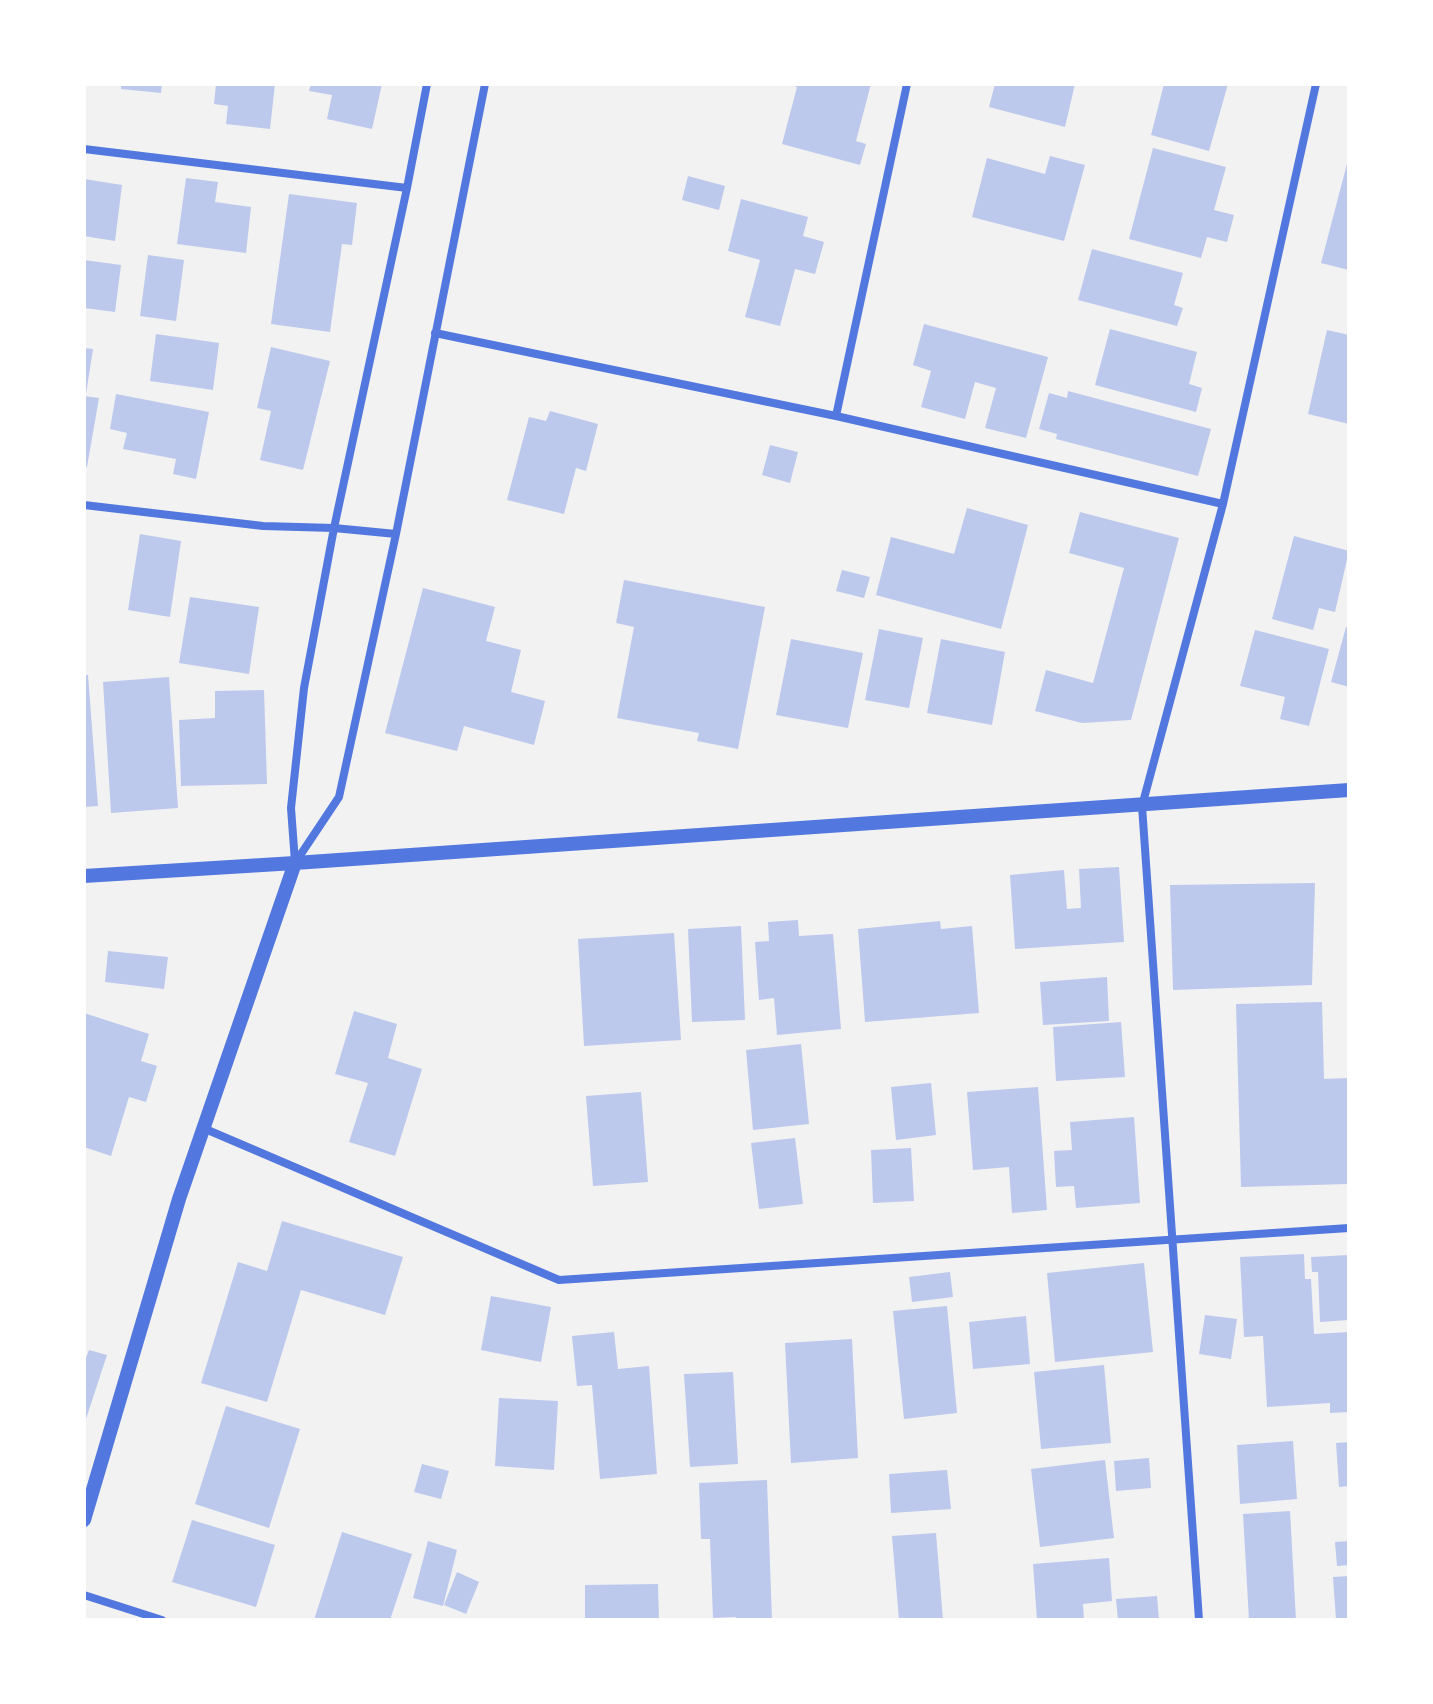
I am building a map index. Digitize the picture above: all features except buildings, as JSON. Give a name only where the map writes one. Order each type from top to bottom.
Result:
[{"type":"street","points":[[295,863],[291,808],[303,703],[334,528],[427,84]]},
{"type":"street","points":[[84,1520],[179,1199],[295,863],[339,797],[396,534],[485,84]]},
{"type":"street","points":[[836,416],[907,84]]},
{"type":"street","points":[[1199,1620],[1142,806],[1223,504],[1316,84]]},
{"type":"street","points":[[84,149],[407,188]]},
{"type":"street","points":[[435,333],[836,416],[1223,504]]},
{"type":"street","points":[[84,505],[263,526],[396,534]]},
{"type":"street","points":[[84,876],[1349,790]]},
{"type":"street","points":[[203,1128],[559,1280],[1349,1228]]},
{"type":"street","points":[[84,1595],[162,1620]]}]
